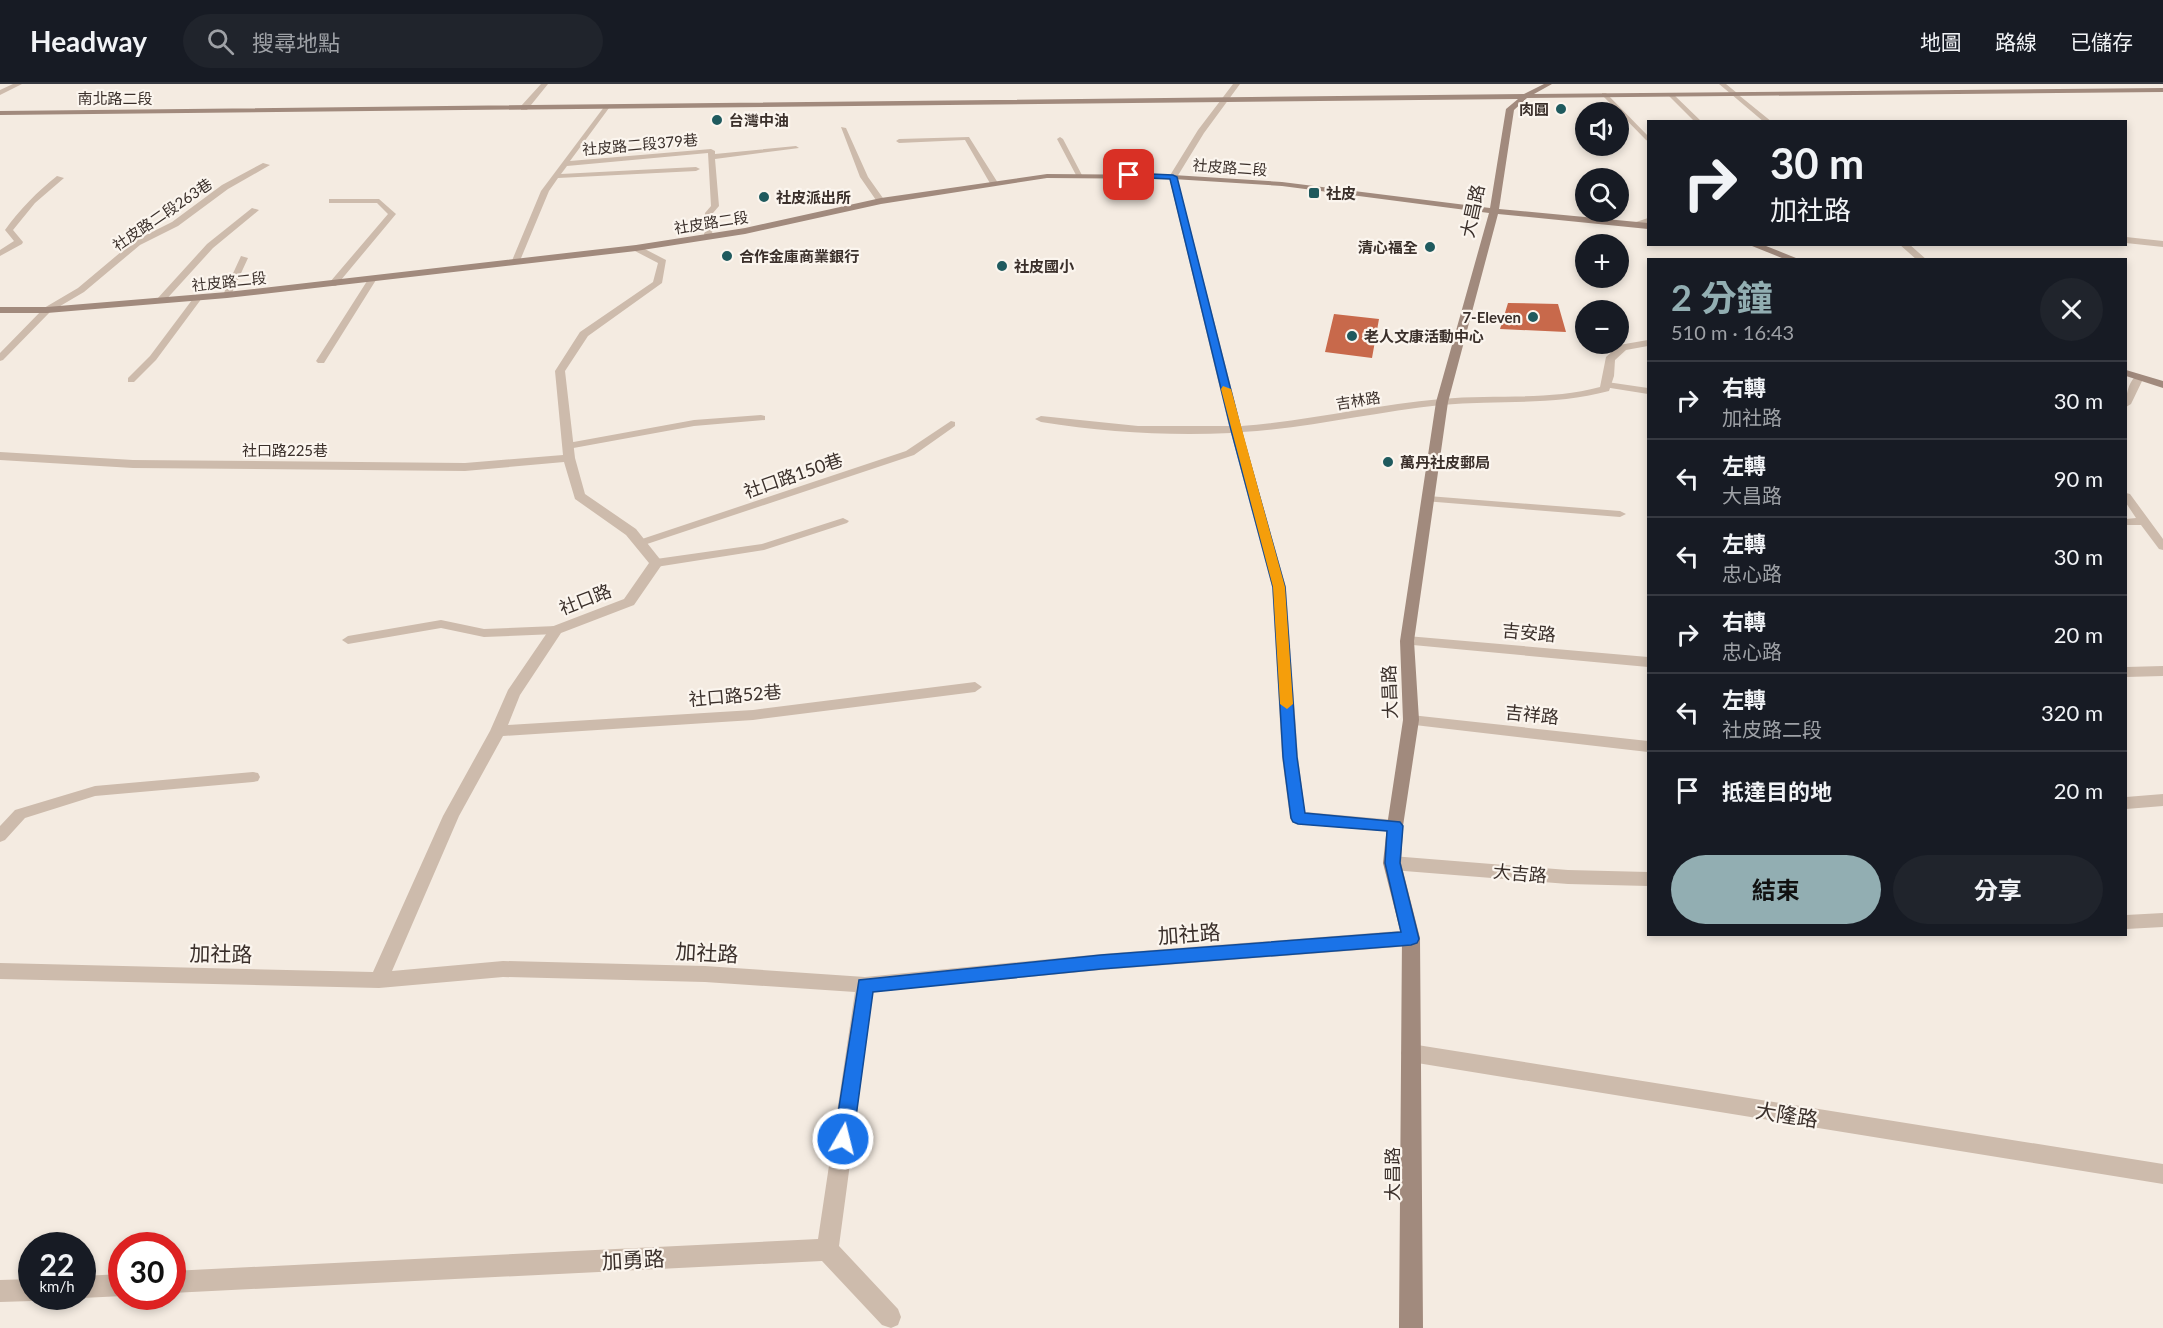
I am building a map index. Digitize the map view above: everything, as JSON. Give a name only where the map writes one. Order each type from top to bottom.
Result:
[{"type":"street","points":[[0,93],[19,84]]},
{"type":"street","points":[[524,108],[545,84]]},
{"type":"street","points":[[1237,84],[1173,177],[1236,430],[1279,587],[1290,757],[1298,818],[1395,826]]},
{"type":"street","name":"大昌路","points":[[1411,1328],[1411,939],[1392,863],[1395,826],[1411,720],[1407,641],[1442,402],[1494,211],[1510,109],[1527,95],[1549,84]]},
{"type":"street","points":[[1722,84],[1733,93]]},
{"type":"street","name":"南北路二段","points":[[0,113],[606,108],[1604,94],[2163,90]]},
{"type":"street","name":"社皮路二段","points":[[0,310],[47,310],[198,298],[372,280],[636,248],[745,231],[880,201],[1047,176],[1173,177],[1282,184],[1494,211],[1634,224],[1647,223]]},
{"type":"street","points":[[2127,240],[2163,244]]},
{"type":"street","points":[[1758,246],[1791,258]]},
{"type":"street","points":[[636,248],[663,262],[657,283],[584,334],[560,371],[569,452],[579,496],[631,532],[657,563]]},
{"type":"street","points":[[1607,385],[1610,359],[1623,347],[1647,343]]},
{"type":"street","points":[[2127,373],[2163,385]]},
{"type":"street","name":"吉林路","points":[[1041,419],[1092,428],[1148,431],[1236,430],[1299,424],[1442,402],[1549,398],[1589,394],[1605,389],[1607,385]]},
{"type":"street","name":"社口路225巷","points":[[0,456],[133,464],[465,467],[569,452]]},
{"type":"street","name":"社口路","points":[[379,980],[451,816],[498,731],[513,694],[556,630],[629,602],[657,563]]},
{"type":"street","name":"吉安路","points":[[1407,641],[1647,662]]},
{"type":"street","points":[[2127,672],[2163,671]]},
{"type":"street","name":"社口路52巷","points":[[498,731],[753,715],[975,687]]},
{"type":"street","name":"吉祥路","points":[[1411,720],[1647,747]]},
{"type":"street","points":[[2127,803],[2163,800]]},
{"type":"street","name":"大吉路","points":[[1392,863],[1568,877],[1647,879]]},
{"type":"street","points":[[2127,922],[2163,920]]},
{"type":"street","name":"加社路","points":[[0,971],[379,980],[503,969],[705,974],[865,985],[1101,962],[1411,939]]},
{"type":"street","points":[[865,985],[827,1250],[890,1317]]},
{"type":"street","name":"大隆路","points":[[1411,1053],[2163,1174]]},
{"type":"street","name":"加勇路","points":[[186,1281],[827,1250]]},
{"type":"street","points":[[0,1291],[18,1290]]},
{"type":"lane","points":[[1733,93],[1767,120]]},
{"type":"lane","points":[[1604,94],[1647,138]]},
{"type":"lane","points":[[1670,94],[1697,120]]},
{"type":"lane","points":[[515,263],[546,191],[606,108]]},
{"type":"lane","points":[[843,128],[864,177],[880,201]]},
{"type":"lane","points":[[899,141],[967,138],[994,183]]},
{"type":"lane","points":[[1060,139],[1080,175]]},
{"type":"lane","name":"社皮路二段379巷","points":[[711,157],[796,148]]},
{"type":"lane","name":"社皮路二段379巷","points":[[566,164],[711,151],[715,206],[709,213],[708,237]]},
{"type":"lane","name":"社皮路二段263巷","points":[[0,358],[47,310],[81,290],[138,243],[175,224],[225,187],[266,165]]},
{"type":"lane","points":[[558,176],[696,170]]},
{"type":"lane","points":[[0,254],[19,242],[9,230],[19,216],[39,193],[60,178]]},
{"type":"lane","points":[[332,201],[379,201],[392,214],[333,284]]},
{"type":"lane","points":[[160,301],[210,246],[255,210]]},
{"type":"lane","points":[[1906,246],[1920,258]]},
{"type":"lane","points":[[227,295],[244,258]]},
{"type":"lane","points":[[321,361],[372,280]]},
{"type":"lane","points":[[131,380],[153,358],[198,298]]},
{"type":"lane","points":[[2127,402],[2139,377]]},
{"type":"lane","points":[[1607,385],[1647,391]]},
{"type":"lane","points":[[569,452],[694,423],[761,418]]},
{"type":"lane","name":"社口路150巷","points":[[640,543],[910,453],[951,424]]},
{"type":"lane","points":[[2127,497],[2163,547]]},
{"type":"lane","points":[[1428,499],[1620,514]]},
{"type":"lane","points":[[657,563],[764,547],[843,521]]},
{"type":"lane","points":[[2127,522],[2144,521]]},
{"type":"lane","points":[[348,640],[441,624],[484,633],[556,630]]},
{"type":"lane","points":[[0,836],[20,814],[95,791],[253,777]]},
{"type":"building","name":"7-Eleven","points":[[1508,303],[1558,304],[1566,332],[1500,329]]},
{"type":"building","name":"老人文康活動中心","points":[[1334,314],[1379,319],[1372,358],[1325,352]]},
{"type":"slow traffic","points":[[1226,389],[1279,587],[1287,704]]},
{"type":"place","name":"肉圓","points":[[1561,109]]},
{"type":"place","name":"台灣中油","points":[[717,120]]},
{"type":"place","name":"社皮","points":[[1314,193]]},
{"type":"place","name":"社皮派出所","points":[[764,197]]},
{"type":"place","name":"清心福全","points":[[1430,247]]},
{"type":"place","name":"合作金庫商業銀行","points":[[727,256]]},
{"type":"place","name":"社皮國小","points":[[1002,266]]},
{"type":"place","name":"7-Eleven","points":[[1533,317]]},
{"type":"place","name":"老人文康活動中心","points":[[1352,336]]},
{"type":"place","name":"萬丹社皮郵局","points":[[1388,462]]},
{"type":"route","points":[[843,1139],[865,985],[1101,962],[1411,939],[1392,863],[1395,826],[1298,818],[1290,757],[1279,587],[1236,430],[1173,177],[1129,175]]}]
